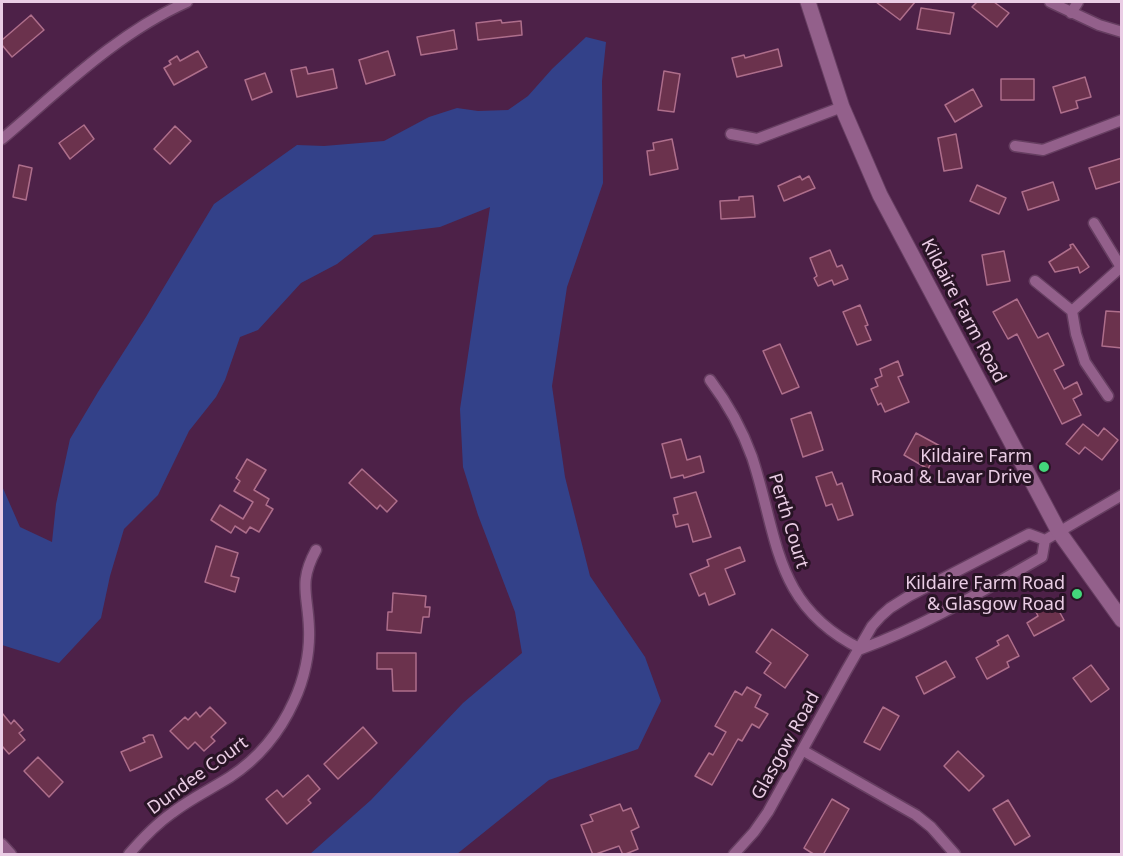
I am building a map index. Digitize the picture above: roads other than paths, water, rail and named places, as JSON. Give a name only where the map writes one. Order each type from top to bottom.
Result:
[{"type":"main road","name":"Kildaire Farm Road","points":[[808,2],[842,107],[880,195],[1059,532],[1122,620]]},
{"type":"street","points":[[2,139],[123,39],[166,11],[187,2]]},
{"type":"street","points":[[1050,2],[1099,26],[1122,32]]},
{"type":"street","points":[[1071,13],[1078,2]]},
{"type":"street","points":[[731,134],[757,139],[842,107]]},
{"type":"street","points":[[1015,146],[1043,150],[1122,120]]},
{"type":"street","points":[[1072,311],[1121,268],[1094,223]]},
{"type":"street","points":[[1035,281],[1072,311],[1076,334],[1085,362],[1108,396]]},
{"type":"street","name":"Perth Court","points":[[710,380],[726,402],[743,434],[783,570],[795,593],[818,620],[861,649]]},
{"type":"street","name":"Glasgow Road","points":[[1045,540],[1122,495]]},
{"type":"street","name":"Glasgow Road","points":[[734,855],[768,812],[846,671],[861,649],[872,626],[881,616],[909,596],[1029,534],[1045,540]]},
{"type":"street","name":"Glasgow Road","points":[[861,649],[923,622],[1042,557],[1045,540]]},
{"type":"street","name":"Dundee Court","points":[[129,855],[154,827],[173,812],[250,762],[270,742],[280,727],[302,681],[309,630],[305,574],[316,550]]},
{"type":"street","points":[[802,750],[916,815],[931,827],[955,855]]},
{"type":"street","points":[[2,844],[11,855]]},
{"type":"place","name":"Kildaire Farm Road & Lavar Drive","points":[[1044,467]]},
{"type":"place","name":"Kildaire Farm Road & Glasgow Road","points":[[1077,594]]}]
